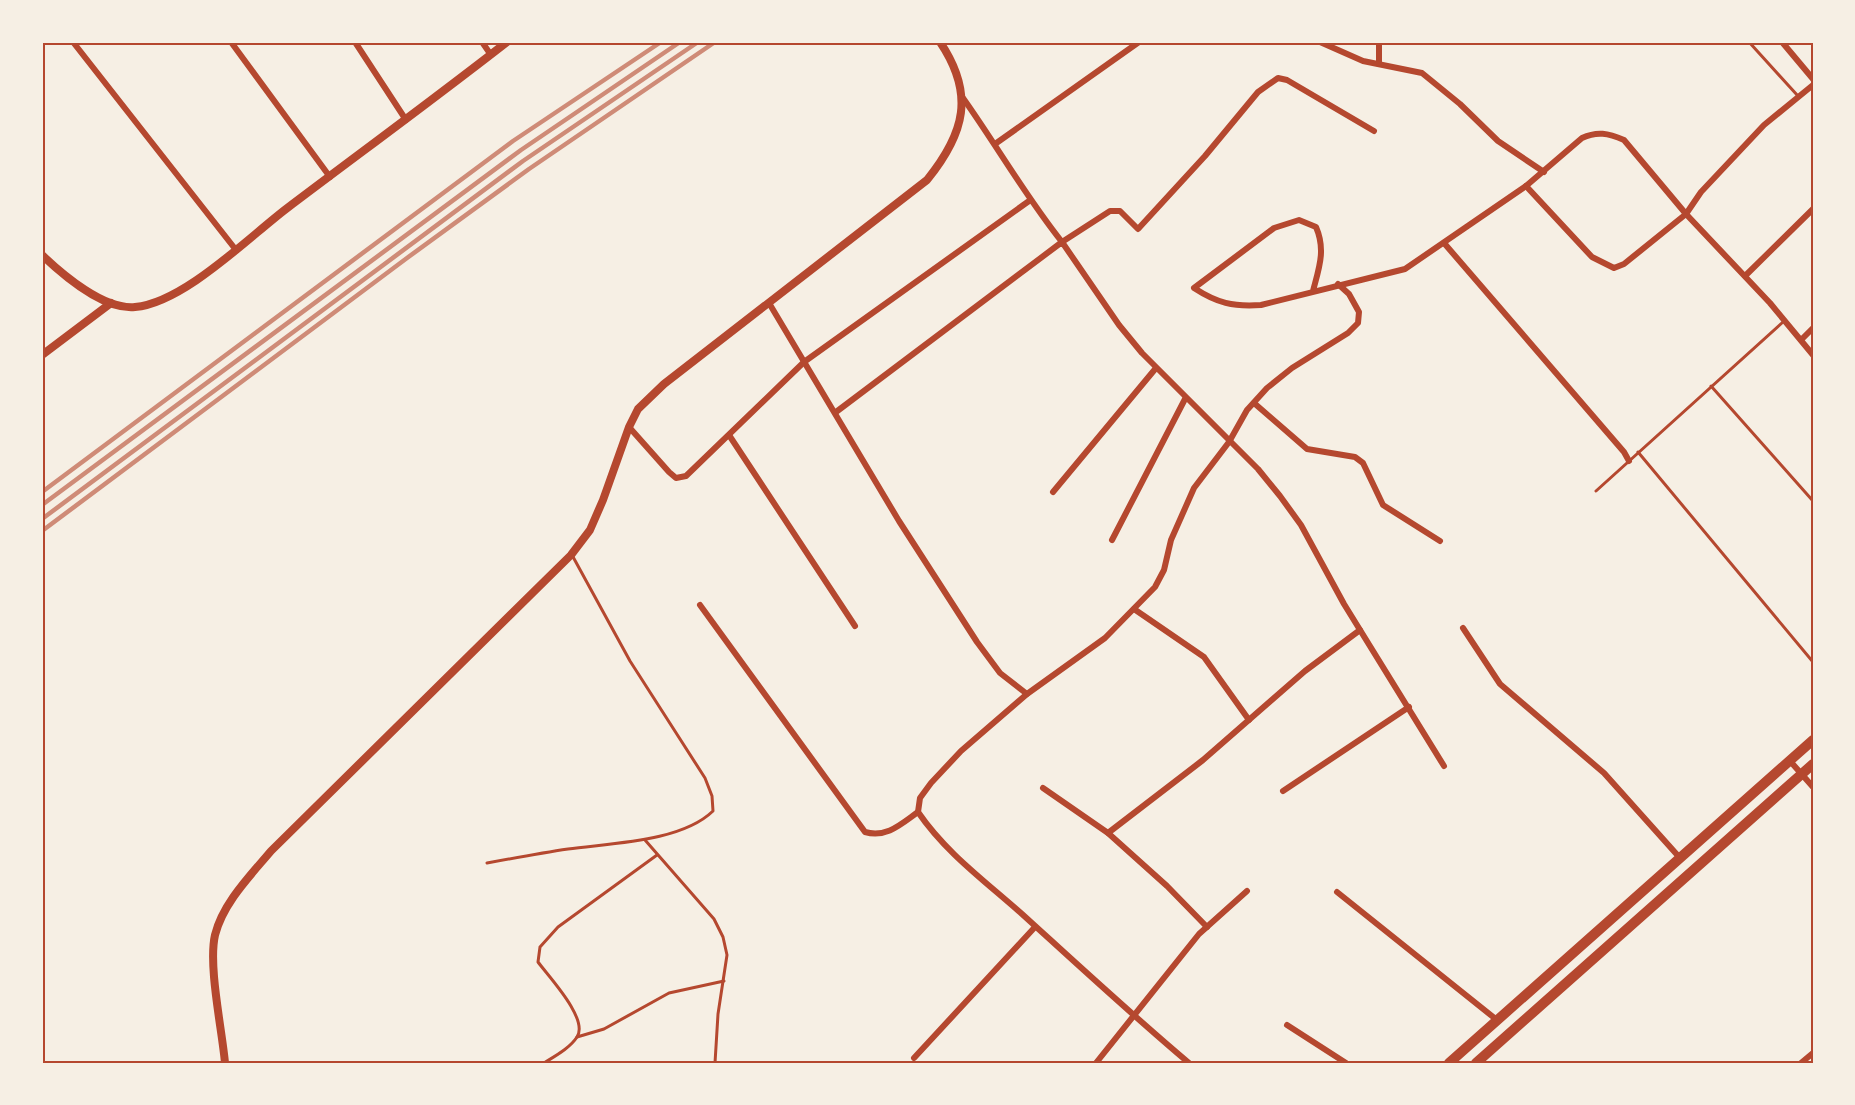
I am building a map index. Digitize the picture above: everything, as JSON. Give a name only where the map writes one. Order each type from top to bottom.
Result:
[{"type":"main road","points":[[1449,1063],[1813,740]]},
{"type":"main road","points":[[1476,1063],[1813,764]]},
{"type":"street","points":[[73,42],[236,250]]},
{"type":"street","points":[[231,42],[330,177]]},
{"type":"street","points":[[355,42],[406,120]]},
{"type":"street","points":[[482,42],[491,55]]},
{"type":"street","points":[[42,255],[74,283],[111,303],[135,308],[171,295],[208,273],[507,42]]},
{"type":"street","points":[[940,42],[954,64],[963,98],[995,144],[1029,201],[1062,242],[1119,325],[1185,399],[1258,469],[1301,525],[1360,630],[1444,766]]},
{"type":"street","points":[[995,144],[1139,42]]},
{"type":"street","points":[[1320,42],[1363,61],[1422,73],[1498,141],[1544,172]]},
{"type":"street","points":[[1378,42],[1379,64]]},
{"type":"street","points":[[1782,42],[1813,79]]},
{"type":"street","points":[[836,412],[1062,242],[1110,212],[1120,211],[1138,229],[1205,156],[1258,92],[1278,78],[1287,80],[1374,131]]},
{"type":"street","points":[[1526,186],[1592,257],[1614,268],[1624,264],[1686,214],[1701,192],[1764,125],[1813,85]]},
{"type":"street","points":[[225,1063],[215,970],[215,936],[226,910],[244,882],[271,851],[571,555],[590,530],[603,500],[628,427],[638,409],[664,384],[927,180],[946,157],[956,133],[963,98]]},
{"type":"street","points":[[1313,291],[1322,255],[1322,241],[1316,227],[1299,219],[1275,228],[1194,288],[1218,303],[1238,307],[1260,305],[1405,269],[1526,186],[1581,138],[1592,134],[1609,134],[1624,140],[1686,214],[1745,276],[1813,355]]},
{"type":"street","points":[[628,427],[676,478],[695,471],[804,362],[1029,201]]},
{"type":"street","points":[[1745,276],[1813,209]]},
{"type":"street","points":[[1443,243],[1624,452],[1629,461]]},
{"type":"street","points":[[700,605],[865,832],[876,835],[892,831],[918,812],[920,798],[961,751],[1027,694],[1105,638],[1155,587],[1164,570],[1183,510],[1194,488],[1254,403],[1292,368],[1348,333],[1358,323],[1359,312],[1348,294],[1338,284]]},
{"type":"street","points":[[42,355],[111,303]]},
{"type":"street","points":[[769,303],[899,521],[977,642],[1000,673],[1027,694]]},
{"type":"street","points":[[1801,340],[1813,328]]},
{"type":"street","points":[[1053,492],[1156,368]]},
{"type":"street","points":[[1112,540],[1185,399]]},
{"type":"street","points":[[1254,403],[1307,449],[1355,457],[1363,463],[1383,505],[1440,541]]},
{"type":"street","points":[[729,435],[855,626]]},
{"type":"street","points":[[1134,609],[1204,657],[1249,720]]},
{"type":"street","points":[[1463,628],[1500,684],[1604,773],[1680,858]]},
{"type":"street","points":[[1108,833],[1203,760],[1283,689],[1360,630]]},
{"type":"street","points":[[1283,791],[1409,707]]},
{"type":"street","points":[[1790,761],[1813,786]]},
{"type":"street","points":[[1043,788],[1108,833],[1167,886],[1207,927]]},
{"type":"street","points":[[918,812],[944,845],[1189,1063]]},
{"type":"street","points":[[1096,1063],[1134,1013],[1207,927],[1247,891]]},
{"type":"street","points":[[1337,892],[1497,1020]]},
{"type":"street","points":[[914,1058],[1035,927]]},
{"type":"street","points":[[1287,1025],[1346,1063]]},
{"type":"street","points":[[1801,1063],[1813,1053]]},
{"type":"lane","points":[[1749,42],[1798,96]]},
{"type":"lane","points":[[1596,491],[1785,321]]},
{"type":"lane","points":[[1711,386],[1813,501]]},
{"type":"lane","points":[[1638,452],[1813,662]]},
{"type":"lane","points":[[487,863],[532,854],[645,840],[703,820],[713,811],[712,796],[705,778],[630,660],[571,555]]},
{"type":"lane","points":[[645,840],[714,919],[723,938],[727,955],[718,1014],[715,1063]]},
{"type":"lane","points":[[577,1037],[581,1029],[580,1020],[538,962],[540,947],[558,927],[657,855]]},
{"type":"lane","points":[[544,1063],[577,1037],[604,1029],[669,993],[724,981]]},
{"type":"railway","points":[[42,492],[513,141],[661,42]]},
{"type":"railway","points":[[42,505],[521,150],[680,42]]},
{"type":"railway","points":[[42,519],[523,161],[698,42]]},
{"type":"railway","points":[[42,531],[529,169],[715,42]]}]
